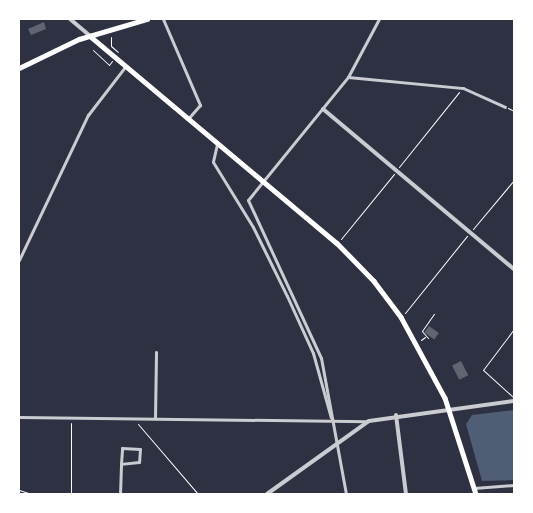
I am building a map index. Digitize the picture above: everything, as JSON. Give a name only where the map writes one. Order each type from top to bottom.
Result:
[{"type":"main road","points":[[19,68],[90,36],[147,19]]},
{"type":"main road","points":[[90,36],[125,68],[337,242],[401,317],[449,409],[476,494]]},
{"type":"street","points":[[70,19],[90,36]]},
{"type":"street","points":[[163,19],[200,105],[188,120]]},
{"type":"street","points":[[346,494],[321,358],[248,200],[348,77],[379,19]]},
{"type":"street","points":[[19,260],[88,115],[125,68]]},
{"type":"street","points":[[348,77],[463,88],[505,107]]},
{"type":"street","points":[[323,109],[397,170],[469,234],[514,269]]},
{"type":"street","points":[[217,144],[213,162],[253,227],[291,304],[313,353],[331,418]]},
{"type":"street","points":[[155,418],[156,352]]},
{"type":"street","points":[[19,417],[331,418],[369,421],[396,415],[514,402]]},
{"type":"street","points":[[396,415],[406,494]]},
{"type":"street","points":[[267,494],[336,442],[369,421]]},
{"type":"street","points":[[120,494],[121,464],[122,448],[140,449],[139,462],[121,464]]},
{"type":"street","points":[[474,488],[514,485]]},
{"type":"path","points":[[111,37],[111,46],[119,53]]},
{"type":"path","points":[[93,50],[109,65]]},
{"type":"path","points":[[337,242],[463,88]]},
{"type":"path","points":[[505,107],[514,111]]},
{"type":"path","points":[[401,317],[514,181]]},
{"type":"path","points":[[428,338],[422,330],[434,314]]},
{"type":"path","points":[[514,329],[483,370],[514,398]]},
{"type":"path","points":[[421,340],[425,336]]},
{"type":"path","points":[[132,417],[198,494]]},
{"type":"path","points":[[71,418],[71,494]]},
{"type":"path","points":[[19,490],[31,494]]},
{"type":"water","points":[[514,410],[514,480],[482,481],[466,424],[472,415]]},
{"type":"building","points":[[44,22],[46,29],[31,35],[28,29]]},
{"type":"building","points":[[429,326],[439,333],[434,339],[424,333]]},
{"type":"building","points":[[461,361],[468,375],[459,380],[452,366]]}]
